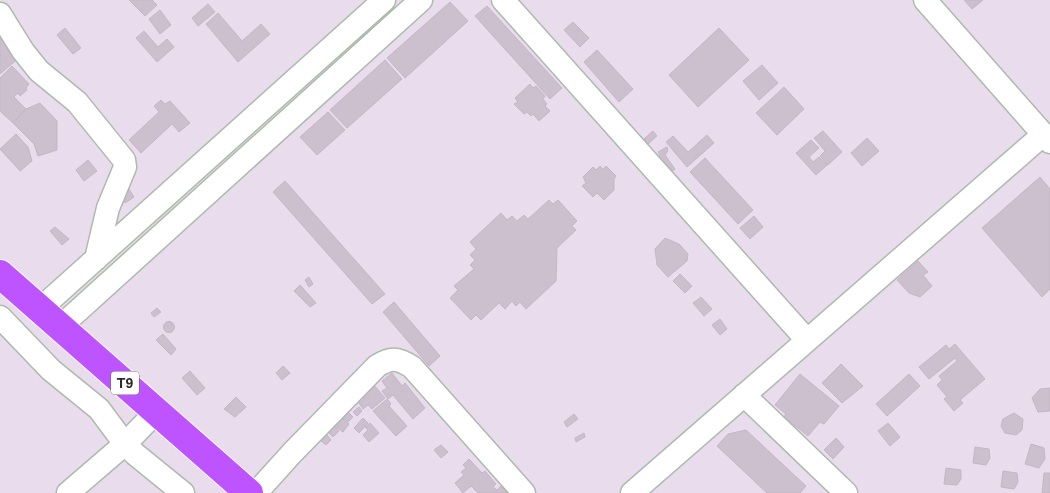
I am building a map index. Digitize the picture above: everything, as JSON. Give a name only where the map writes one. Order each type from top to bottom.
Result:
[{"type":"highway","name":"T9","points":[[0,274],[248,493]]},
{"type":"street","points":[[50,318],[96,260],[384,0]]},
{"type":"street","points":[[50,318],[421,0]]},
{"type":"street","points":[[503,0],[806,339]]},
{"type":"street","points":[[632,493],[806,339],[1047,138],[925,0]]},
{"type":"street","points":[[0,14],[23,51],[39,71],[77,102],[124,160],[125,167],[101,229],[96,260]]},
{"type":"street","points":[[0,316],[51,370],[99,409],[124,444],[183,493]]},
{"type":"street","points":[[256,493],[292,453],[377,366],[390,358],[401,360],[412,367],[524,493]]},
{"type":"street","points":[[744,395],[846,493]]},
{"type":"street","points":[[68,493],[124,444],[157,411]]},
{"type":"building","points":[[129,0],[152,0],[157,5],[145,16]]},
{"type":"building","points":[[964,0],[983,0],[972,9]]},
{"type":"building","points":[[450,2],[468,21],[405,78],[387,58]]},
{"type":"building","points":[[208,4],[215,12],[198,26],[192,18]]},
{"type":"building","points":[[487,6],[562,88],[550,99],[475,16]]},
{"type":"building","points":[[160,10],[171,25],[160,34],[149,19]]},
{"type":"building","points":[[218,13],[242,41],[261,24],[270,34],[238,62],[206,24]]},
{"type":"building","points":[[573,22],[589,38],[580,47],[564,30]]},
{"type":"building","points":[[65,28],[81,48],[73,54],[57,35]]},
{"type":"building","points":[[719,28],[749,60],[698,107],[669,75]]},
{"type":"building","points":[[144,31],[158,47],[167,39],[174,47],[157,62],[136,38]]},
{"type":"building","points":[[0,36],[19,58],[0,74]]},
{"type":"building","points":[[597,50],[633,89],[619,102],[584,62]]},
{"type":"building","points":[[385,60],[402,79],[347,128],[330,110]]},
{"type":"building","points":[[762,65],[778,83],[759,100],[743,81]]},
{"type":"building","points":[[12,66],[29,84],[26,88],[27,90],[20,96],[18,93],[14,97],[26,109],[13,123],[0,111],[0,78]]},
{"type":"building","points":[[530,84],[533,88],[536,86],[545,96],[543,99],[547,104],[545,106],[550,111],[539,121],[533,114],[531,116],[527,112],[524,114],[514,104],[518,102],[515,98]]},
{"type":"building","points":[[784,87],[804,109],[777,135],[756,113]]},
{"type":"building","points":[[161,100],[165,104],[170,101],[190,123],[179,132],[172,124],[141,153],[129,140],[159,112],[154,106]]},
{"type":"building","points":[[40,103],[57,121],[57,150],[38,156],[34,144],[13,123],[26,109]]},
{"type":"building","points":[[328,112],[345,130],[317,155],[300,137]]},
{"type":"building","points":[[653,131],[657,136],[648,144],[644,139]]},
{"type":"building","points":[[823,131],[842,152],[828,165],[820,156],[825,151],[814,138]]},
{"type":"building","points":[[16,134],[28,147],[32,161],[20,171],[0,149]]},
{"type":"building","points":[[707,135],[714,143],[687,167],[666,142],[673,136],[688,152]]},
{"type":"building","points":[[867,138],[879,151],[862,166],[851,153]]},
{"type":"building","points":[[811,140],[819,148],[809,157],[813,162],[819,157],[827,165],[816,175],[796,153]]},
{"type":"building","points":[[667,147],[668,151],[665,155],[675,169],[668,175],[658,157],[660,155],[658,152]]},
{"type":"building","points":[[705,158],[753,210],[738,224],[690,172]]},
{"type":"building","points":[[88,160],[97,171],[84,181],[76,170]]},
{"type":"building","points":[[600,166],[603,169],[606,166],[616,176],[614,179],[614,190],[604,200],[597,193],[593,197],[582,186],[586,183],[583,177],[593,167],[596,170]]},
{"type":"building","points":[[1040,177],[1050,189],[1050,289],[1042,297],[982,228]]},
{"type":"building","points":[[285,181],[385,294],[372,304],[273,192]]},
{"type":"building","points":[[129,189],[134,197],[125,203],[120,196]]},
{"type":"building","points":[[549,200],[553,204],[558,200],[577,221],[572,226],[576,230],[557,248],[556,281],[526,309],[520,302],[516,306],[512,301],[505,309],[499,303],[481,320],[476,315],[471,320],[450,298],[458,290],[454,286],[474,269],[470,265],[475,260],[470,255],[476,249],[470,242],[501,213],[507,220],[512,216],[517,221],[524,215],[528,219]]},
{"type":"building","points":[[754,216],[763,227],[750,239],[740,228]]},
{"type":"building","points":[[55,227],[69,239],[62,245],[50,231]]},
{"type":"building","points":[[665,238],[679,244],[688,254],[687,261],[668,277],[657,265],[655,249]]},
{"type":"building","points":[[918,261],[928,272],[923,275],[932,286],[920,297],[909,293],[897,280]]},
{"type":"building","points":[[680,274],[692,286],[685,293],[673,281]]},
{"type":"building","points":[[309,277],[313,284],[309,287],[305,280]]},
{"type":"building","points":[[300,285],[316,303],[310,307],[294,291]]},
{"type":"building","points":[[701,297],[712,309],[704,316],[693,303]]},
{"type":"building","points":[[394,302],[440,356],[429,366],[383,312]]},
{"type":"building","points":[[157,308],[161,312],[154,317],[151,313]]},
{"type":"building","points":[[720,319],[727,329],[720,335],[712,325]]},
{"type":"building","points":[[167,322],[171,322],[174,327],[173,331],[167,332],[164,329],[164,325]]},
{"type":"building","points":[[163,334],[176,349],[171,355],[156,340]]},
{"type":"building","points":[[955,344],[985,379],[960,400],[963,403],[954,411],[944,399],[947,397],[937,385],[942,380],[939,376],[957,361],[955,358],[929,379],[919,367],[946,345],[949,349]]},
{"type":"building","points":[[841,364],[863,386],[842,403],[822,383]]},
{"type":"building","points":[[283,366],[290,373],[282,380],[276,373]]},
{"type":"building","points":[[190,371],[205,388],[197,395],[182,378]]},
{"type":"building","points":[[392,373],[402,386],[405,383],[425,408],[413,419],[393,395],[388,399],[382,391],[387,388],[382,381]]},
{"type":"building","points":[[800,374],[839,406],[824,424],[820,422],[808,436],[784,417],[786,414],[775,405]]},
{"type":"building","points":[[909,374],[920,386],[887,416],[876,404]]},
{"type":"building","points":[[374,385],[385,398],[372,409],[368,405],[363,409],[359,403],[364,399],[361,396]]},
{"type":"building","points":[[1050,388],[1050,411],[1038,412],[1032,398],[1040,389]]},
{"type":"building","points":[[236,397],[246,407],[235,417],[224,409]]},
{"type":"building","points":[[387,399],[391,404],[389,406],[407,426],[396,436],[373,411]]},
{"type":"building","points":[[359,407],[362,411],[357,416],[353,412]]},
{"type":"building","points":[[348,412],[353,417],[348,422],[343,418]]},
{"type":"building","points":[[1014,413],[1023,419],[1022,430],[1016,435],[1005,433],[1001,426],[1003,419]]},
{"type":"building","points":[[574,414],[578,419],[567,427],[564,422]]},
{"type":"building","points":[[340,417],[349,424],[343,432],[334,425]]},
{"type":"building","points":[[363,418],[368,423],[359,433],[354,428]]},
{"type":"building","points":[[370,423],[379,433],[369,442],[363,435],[368,430],[365,427]]},
{"type":"building","points":[[888,423],[900,437],[890,446],[878,431]]},
{"type":"building","points":[[334,425],[339,431],[333,437],[328,432]]},
{"type":"building","points":[[746,430],[806,486],[800,493],[767,493],[717,446],[728,434]]},
{"type":"building","points":[[584,433],[585,437],[576,442],[575,438]]},
{"type":"building","points":[[327,435],[331,440],[326,445],[321,441]]},
{"type":"building","points":[[836,438],[844,447],[833,459],[824,450]]},
{"type":"building","points":[[1031,444],[1044,448],[1045,459],[1039,468],[1025,464]]},
{"type":"building","points":[[441,445],[448,452],[441,458],[434,450]]},
{"type":"building","points":[[975,447],[989,449],[990,458],[986,465],[973,463]]},
{"type":"building","points":[[469,459],[482,473],[485,471],[496,484],[493,487],[497,490],[501,486],[507,493],[478,493],[471,486],[463,493],[455,483],[464,475],[461,472],[466,468],[463,465]]},
{"type":"building","points":[[946,468],[961,470],[961,479],[957,485],[944,484]]},
{"type":"building","points":[[1003,471],[1017,473],[1018,482],[1014,489],[1001,487]]},
{"type":"building","points":[[1044,473],[1050,473],[1050,493],[1042,493]]}]
